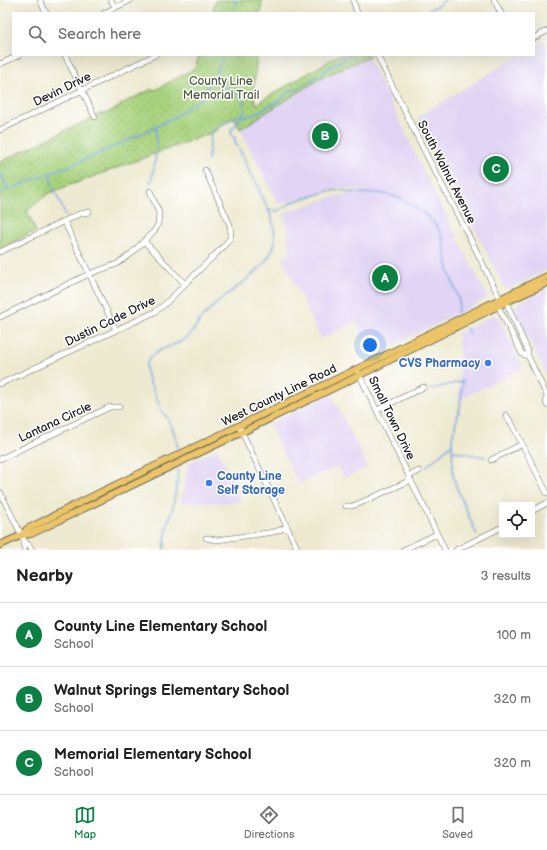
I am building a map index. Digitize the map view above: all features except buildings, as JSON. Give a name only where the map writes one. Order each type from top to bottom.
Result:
[{"type":"main road","name":"West County Line Road","points":[[191,452],[242,432],[358,372],[503,301],[547,276]]},
{"type":"main road","name":"West County Line Road","points":[[0,545],[22,535],[31,534],[191,452],[238,426],[358,372],[498,306],[503,301],[547,283]]},
{"type":"street","points":[[40,0],[46,12]]},
{"type":"street","points":[[112,0],[115,7]]},
{"type":"street","points":[[106,12],[131,0]]},
{"type":"street","points":[[353,0],[357,12]]},
{"type":"street","points":[[494,0],[500,12]]},
{"type":"street","points":[[535,37],[547,31]]},
{"type":"street","points":[[0,64],[18,56]]},
{"type":"street","points":[[65,56],[95,117]]},
{"type":"street","name":"Devin Drive","points":[[0,130],[153,56]]},
{"type":"street","name":"South Walnut Avenue","points":[[377,56],[428,158],[528,351],[528,356],[547,396],[547,405]]},
{"type":"street","name":"Dustin Cade Drive","points":[[0,384],[148,316],[160,309],[224,246],[230,238],[230,224],[205,170]]},
{"type":"street","points":[[0,317],[89,274],[117,264],[131,254],[155,230],[159,220],[158,210],[150,191]]},
{"type":"street","points":[[0,252],[79,214],[89,212]]},
{"type":"street","points":[[64,221],[116,330]]},
{"type":"street","points":[[144,241],[185,284]]},
{"type":"street","name":"South Walnut Avenue","points":[[498,306],[522,354],[528,356]]},
{"type":"street","name":"Small Town Drive","points":[[358,372],[445,550]]},
{"type":"street","points":[[377,410],[424,387]]},
{"type":"street","name":"Lantana Circle","points":[[0,459],[110,407],[119,407]]},
{"type":"street","points":[[506,415],[547,493]]},
{"type":"street","points":[[238,426],[298,550]]},
{"type":"street","points":[[491,460],[522,444]]},
{"type":"street","name":"Small Town Drive","points":[[410,478],[419,471]]},
{"type":"street","points":[[346,506],[358,504],[410,478]]},
{"type":"street","points":[[0,492],[22,535],[25,542],[25,550]]},
{"type":"street","points":[[535,509],[547,503]]},
{"type":"street","points":[[206,538],[217,540],[274,532],[287,527]]},
{"type":"street","points":[[456,550],[499,528]]},
{"type":"street","points":[[403,550],[437,534]]},
{"type":"street","points":[[25,542],[30,545],[32,550]]},
{"type":"shaded area","points":[[543,41],[547,48],[547,270],[508,289],[504,287],[418,117],[517,56],[535,56],[535,45]]},
{"type":"shaded area","points":[[368,57],[487,296],[486,299],[372,356],[356,322],[321,339],[283,259],[290,253],[288,229],[283,213],[336,196],[368,191],[338,187],[279,204],[240,129],[321,78]]},
{"type":"shaded area","points":[[547,289],[547,376],[514,308],[515,305]]},
{"type":"shaded area","points":[[494,315],[498,316],[523,368],[459,400],[459,354],[458,335],[456,334]]},
{"type":"shaded area","points":[[331,394],[368,467],[344,478],[338,466],[299,484],[269,424]]},
{"type":"shaded area","name":"County Line Self Storage","points":[[218,449],[241,502],[181,503],[189,463]]},
{"type":"green space","points":[[216,0],[262,0],[261,12],[212,12]]},
{"type":"green space","name":"County Line Memorial Trail","points":[[199,56],[257,56],[253,94],[256,104],[337,56],[370,56],[321,78],[240,129],[234,117],[216,131],[49,193],[27,211],[36,231],[0,248],[0,162],[102,113],[103,115],[121,106],[121,104],[152,89],[155,90],[195,68]]},
{"type":"waterway","points":[[233,12],[236,0]]},
{"type":"waterway","points":[[425,12],[445,0]]},
{"type":"waterway","points":[[0,193],[91,157],[156,127],[179,114],[201,98],[215,76],[223,56]]},
{"type":"waterway","points":[[243,116],[253,115],[280,100],[285,95],[306,84],[348,56]]},
{"type":"waterway","points":[[216,76],[229,93],[239,96]]},
{"type":"waterway","points":[[178,450],[177,441],[172,428],[161,409],[148,378],[146,372],[148,361],[156,353],[184,340],[189,336],[201,319],[218,302],[261,267],[273,250],[275,241],[273,223],[270,213],[260,195],[259,186],[251,176],[241,151],[235,143],[235,138],[232,136],[231,131],[243,116],[245,108],[241,98]]},
{"type":"waterway","points":[[208,160],[211,133],[235,117],[244,113]]},
{"type":"waterway","points":[[156,128],[156,150]]},
{"type":"waterway","points":[[150,182],[152,179],[156,154]]},
{"type":"waterway","points":[[0,171],[8,190]]},
{"type":"waterway","points":[[50,173],[54,189]]},
{"type":"waterway","points":[[268,209],[274,211],[280,210],[292,202],[329,191],[342,190],[351,193],[386,194],[397,197],[413,205],[434,223],[442,236],[448,269],[459,302],[458,314]]},
{"type":"waterway","points":[[55,191],[66,216]]},
{"type":"waterway","points":[[466,328],[470,335]]},
{"type":"waterway","points":[[430,388],[433,389],[463,381],[460,407],[452,438],[453,474],[456,486],[477,535]]},
{"type":"waterway","points":[[426,467],[452,444]]},
{"type":"waterway","points":[[453,451],[485,457]]},
{"type":"waterway","points":[[164,550],[167,526],[172,511],[177,483],[178,469]]},
{"type":"place","name":"Walnut Springs Elementary School","points":[[325,136]]},
{"type":"place","name":"Memorial Elementary School","points":[[496,169]]},
{"type":"place","name":"County Line Elementary School","points":[[385,278]]},
{"type":"place","name":"CVS Pharmacy","points":[[488,363]]},
{"type":"place","name":"County Line Self Storage","points":[[209,483]]}]
